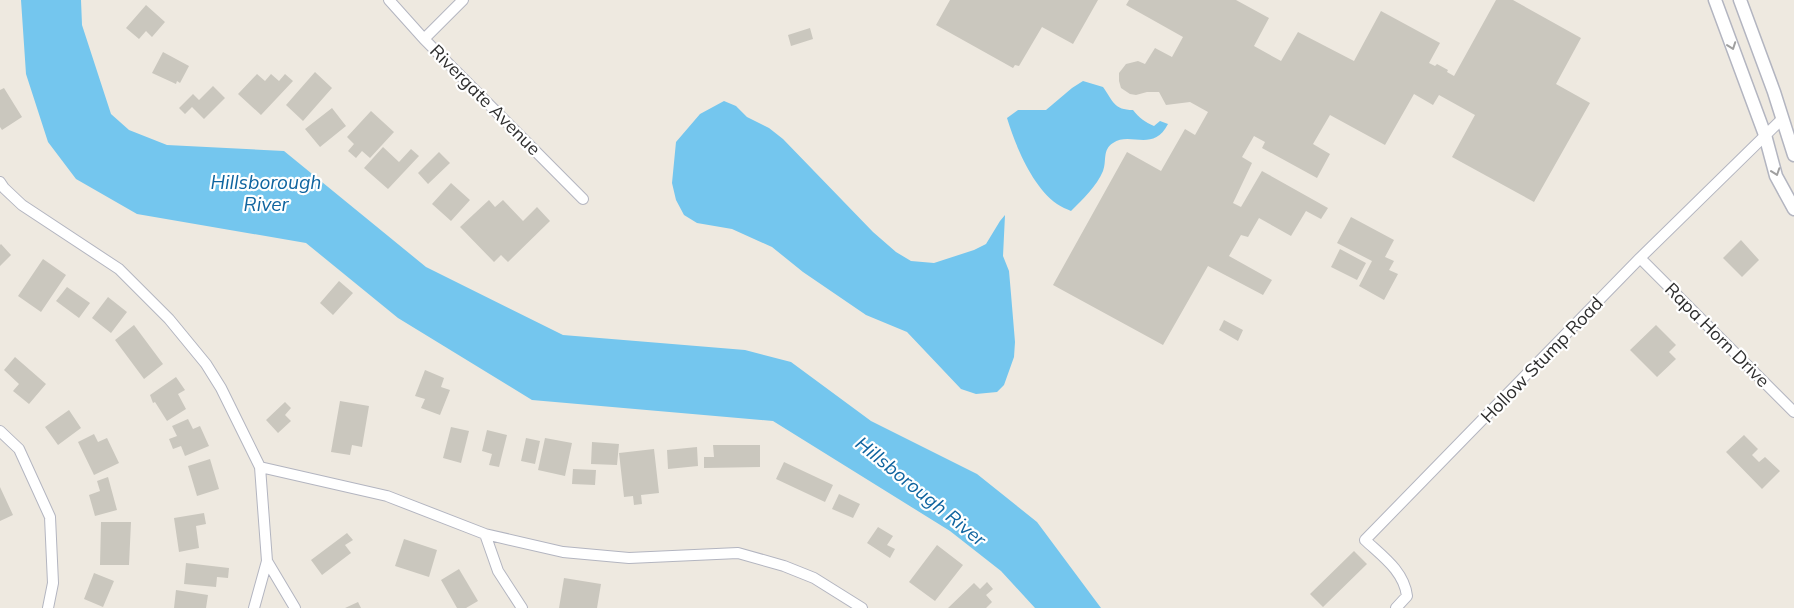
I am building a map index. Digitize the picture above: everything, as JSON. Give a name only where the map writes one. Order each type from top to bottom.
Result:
[{"type":"street","name":"Rivergate Avenue","points":[[389,0],[424,39],[582,199]]},
{"type":"street","points":[[424,39],[463,0]]},
{"type":"street","points":[[1715,0],[1765,136],[1776,176],[1794,209]]},
{"type":"street","points":[[1740,0],[1794,155]]},
{"type":"street","name":"Hollow Stump Road","points":[[1396,608],[1407,596],[1404,581],[1366,540],[1640,258],[1782,119]]},
{"type":"street","points":[[0,182],[22,205],[119,270],[169,319],[206,364],[221,388],[260,467],[267,561],[254,608]]},
{"type":"street","name":"Rapa Horn Drive","points":[[1640,258],[1794,412]]},
{"type":"street","points":[[0,431],[19,449],[50,518],[53,583],[48,608]]},
{"type":"street","points":[[260,467],[387,496],[485,534],[563,552],[629,558],[738,553],[784,566],[814,578],[862,608]]},
{"type":"street","points":[[485,534],[498,571],[522,608]]},
{"type":"street","points":[[267,561],[295,608]]},
{"type":"water","name":"Hillsborough River","points":[[21,0],[81,0],[82,25],[111,114],[129,130],[167,145],[284,151],[426,267],[563,335],[745,350],[791,362],[871,421],[977,474],[1037,522],[1101,608],[1035,608],[1001,571],[950,531],[773,421],[532,400],[398,318],[306,243],[137,214],[76,179],[48,142],[26,74]]},
{"type":"water","points":[[1083,81],[1103,87],[1115,104],[1127,110],[1133,110],[1140,118],[1154,126],[1160,121],[1168,124],[1162,133],[1155,138],[1148,140],[1127,139],[1113,143],[1107,149],[1104,167],[1097,182],[1071,211],[1059,205],[1048,196],[1033,177],[1020,153],[1007,118],[1018,110],[1046,110]]},
{"type":"water","points":[[724,101],[736,106],[747,117],[769,128],[783,139],[873,232],[896,252],[911,261],[934,263],[974,250],[986,244],[1005,215],[1003,256],[1009,271],[1015,342],[1014,357],[1004,385],[997,392],[976,394],[961,389],[907,332],[866,315],[803,272],[772,247],[732,229],[697,223],[684,215],[676,200],[672,183],[676,142],[700,114]]},
{"type":"building","points":[[950,0],[1098,0],[1073,44],[1042,27],[1019,66],[1015,65],[1013,68],[936,25]]},
{"type":"building","points":[[1129,0],[1236,0],[1269,18],[1254,46],[1281,61],[1298,32],[1354,61],[1381,11],[1440,43],[1429,63],[1435,66],[1437,64],[1454,76],[1496,0],[1513,0],[1581,38],[1556,84],[1590,103],[1534,202],[1452,157],[1475,115],[1439,95],[1433,105],[1414,94],[1385,145],[1330,115],[1313,144],[1330,154],[1317,178],[1262,148],[1265,142],[1254,136],[1242,157],[1252,163],[1233,203],[1241,207],[1262,171],[1328,208],[1321,219],[1306,211],[1291,236],[1259,218],[1248,237],[1241,235],[1229,256],[1272,280],[1263,295],[1208,266],[1163,345],[1053,285],[1127,152],[1161,171],[1185,129],[1195,135],[1208,112],[1190,102],[1166,105],[1159,92],[1147,92],[1136,95],[1130,94],[1121,88],[1119,73],[1126,64],[1138,61],[1145,64],[1155,48],[1172,57],[1183,37],[1126,5]]},
{"type":"building","points":[[146,5],[165,22],[152,37],[146,31],[139,39],[126,28]]},
{"type":"building","points":[[810,28],[813,39],[791,46],[788,35]]},
{"type":"building","points":[[163,52],[189,66],[180,83],[177,81],[176,84],[152,73]]},
{"type":"building","points":[[315,72],[332,88],[303,121],[286,105]]},
{"type":"building","points":[[257,74],[265,81],[271,74],[279,81],[285,74],[293,81],[261,115],[238,94]]},
{"type":"building","points":[[213,86],[225,98],[204,119],[192,107],[185,114],[179,108],[193,94],[199,100]]},
{"type":"building","points":[[4,88],[22,117],[2,130],[0,127],[0,90]]},
{"type":"building","points":[[332,108],[346,126],[320,147],[305,129]]},
{"type":"building","points":[[371,111],[394,132],[370,158],[362,151],[356,158],[348,151],[354,144],[347,137]]},
{"type":"building","points":[[383,147],[399,162],[411,149],[419,156],[388,189],[364,168]]},
{"type":"building","points":[[439,152],[450,163],[428,184],[418,173]]},
{"type":"building","points":[[451,183],[470,200],[451,221],[432,204]]},
{"type":"building","points":[[489,200],[495,207],[503,200],[523,221],[537,207],[550,221],[508,262],[501,255],[494,262],[460,227]]},
{"type":"building","points":[[1351,217],[1394,240],[1385,257],[1394,261],[1389,270],[1398,274],[1384,300],[1359,286],[1372,261],[1337,243]]},
{"type":"building","points":[[1741,240],[1759,260],[1742,277],[1723,258]]},
{"type":"building","points":[[0,245],[11,255],[0,266]]},
{"type":"building","points":[[1340,249],[1366,263],[1357,280],[1331,267]]},
{"type":"building","points":[[43,259],[66,275],[41,312],[18,296]]},
{"type":"building","points":[[339,281],[353,293],[333,315],[320,303]]},
{"type":"building","points":[[67,287],[90,303],[79,318],[56,301]]},
{"type":"building","points":[[108,297],[127,312],[111,333],[92,318]]},
{"type":"building","points":[[1224,320],[1243,330],[1238,341],[1219,330]]},
{"type":"building","points":[[134,325],[163,364],[144,379],[115,340]]},
{"type":"building","points":[[1656,325],[1676,345],[1669,352],[1676,359],[1657,377],[1630,350]]},
{"type":"building","points":[[15,357],[46,384],[29,404],[13,391],[19,384],[4,370]]},
{"type":"building","points":[[425,370],[444,378],[441,387],[450,390],[440,415],[421,408],[425,399],[415,396]]},
{"type":"building","points":[[176,377],[185,390],[178,394],[186,409],[167,421],[155,402],[153,403],[150,395]]},
{"type":"building","points":[[340,401],[369,406],[362,447],[352,445],[350,455],[331,452]]},
{"type":"building","points":[[285,402],[291,408],[285,415],[291,421],[278,433],[266,420]]},
{"type":"building","points":[[69,410],[81,428],[58,445],[45,427]]},
{"type":"building","points":[[188,419],[193,429],[200,426],[209,446],[185,456],[181,446],[173,449],[169,439],[177,436],[172,426]]},
{"type":"building","points":[[451,427],[469,431],[461,463],[443,458]]},
{"type":"building","points":[[487,430],[507,435],[499,467],[489,465],[492,454],[482,451]]},
{"type":"building","points":[[94,434],[98,442],[107,438],[119,463],[94,475],[78,442]]},
{"type":"building","points":[[1744,435],[1758,449],[1752,455],[1759,462],[1765,457],[1780,471],[1762,489],[1726,452]]},
{"type":"building","points":[[526,438],[540,441],[535,464],[521,461]]},
{"type":"building","points":[[545,438],[572,443],[565,476],[538,470]]},
{"type":"building","points":[[592,442],[619,444],[617,465],[591,464]]},
{"type":"building","points":[[713,445],[760,445],[760,467],[704,468],[704,457],[714,457]]},
{"type":"building","points":[[697,447],[698,466],[668,469],[667,450]]},
{"type":"building","points":[[654,449],[659,493],[641,495],[642,504],[634,505],[633,496],[624,497],[619,453]]},
{"type":"building","points":[[210,459],[219,489],[197,496],[188,466]]},
{"type":"building","points":[[784,462],[833,485],[825,502],[776,479]]},
{"type":"building","points":[[573,469],[596,470],[595,485],[572,484]]},
{"type":"building","points":[[108,477],[117,510],[95,516],[89,495],[100,491],[97,481]]},
{"type":"building","points":[[0,487],[13,515],[0,521]]},
{"type":"building","points":[[839,494],[860,504],[853,518],[832,509]]},
{"type":"building","points":[[204,513],[206,524],[196,526],[199,548],[179,552],[174,518]]},
{"type":"building","points":[[101,522],[131,522],[129,565],[100,565]]},
{"type":"building","points":[[878,527],[893,536],[887,545],[895,549],[890,558],[867,543]]},
{"type":"building","points":[[347,533],[353,540],[345,545],[351,553],[322,575],[311,560]]},
{"type":"building","points":[[404,539],[437,550],[429,577],[395,566]]},
{"type":"building","points":[[937,545],[963,565],[935,601],[909,582]]},
{"type":"building","points":[[1354,551],[1367,564],[1323,607],[1310,594]]},
{"type":"building","points":[[186,563],[229,568],[228,578],[217,577],[216,587],[184,584]]},
{"type":"building","points":[[459,569],[478,601],[466,608],[457,608],[441,580]]},
{"type":"building","points":[[94,573],[114,581],[103,607],[84,599]]},
{"type":"building","points":[[564,578],[601,584],[597,608],[559,608]]},
{"type":"building","points":[[987,582],[993,589],[986,595],[992,602],[986,608],[948,608],[974,583],[980,589]]},
{"type":"building","points":[[176,590],[208,595],[206,608],[174,608]]},
{"type":"building","points":[[358,602],[361,608],[345,608]]}]
